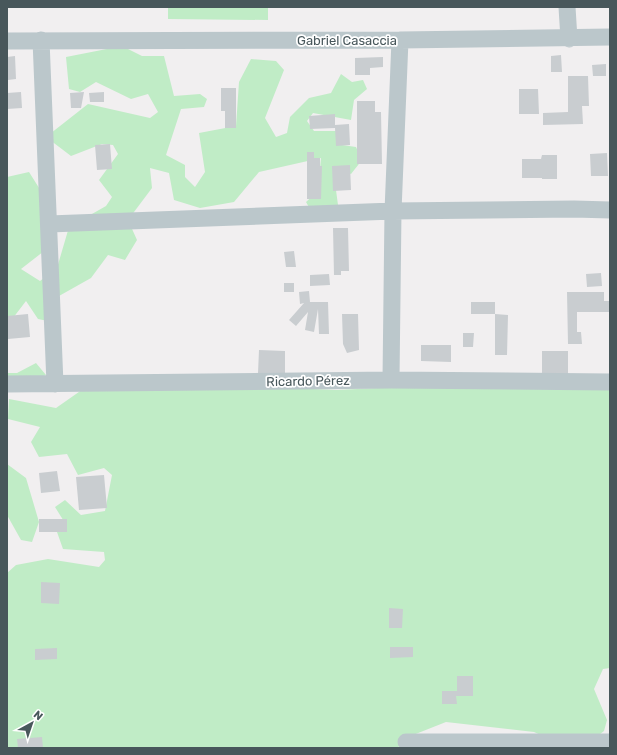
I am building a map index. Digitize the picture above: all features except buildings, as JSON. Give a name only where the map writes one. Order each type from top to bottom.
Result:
[{"type":"street","points":[[567,7],[569,38]]},
{"type":"street","name":"Gabriel Casaccia","points":[[7,41],[610,38]]},
{"type":"street","points":[[41,40],[55,384]]},
{"type":"street","points":[[391,380],[393,211],[400,40]]},
{"type":"street","points":[[48,224],[393,211],[610,210]]},
{"type":"street","name":"Ricardo Pérez","points":[[7,384],[391,380],[610,382]]},
{"type":"street","points":[[7,396],[25,384]]},
{"type":"street","points":[[406,742],[610,742]]},
{"type":"green space","points":[[168,7],[268,7],[268,20],[168,19]]},
{"type":"green space","points":[[122,46],[142,56],[164,56],[174,96],[200,94],[207,99],[204,107],[181,109],[166,155],[185,165],[185,177],[195,187],[205,172],[199,133],[236,126],[239,82],[251,59],[276,61],[284,70],[265,118],[276,137],[287,133],[290,117],[309,98],[331,93],[341,74],[352,82],[363,80],[367,89],[354,100],[351,120],[313,113],[307,121],[314,131],[337,131],[342,145],[356,147],[362,160],[351,174],[333,168],[338,205],[310,209],[306,202],[318,191],[321,158],[259,172],[234,202],[200,208],[174,200],[169,173],[150,168],[152,188],[128,220],[137,240],[125,260],[108,255],[91,278],[59,296],[48,321],[38,319],[26,301],[13,318],[7,318],[7,177],[29,172],[41,191],[48,248],[21,269],[40,281],[57,268],[69,227],[106,206],[112,197],[99,180],[118,154],[113,145],[102,144],[71,156],[46,137],[88,104],[150,118],[158,112],[148,94],[131,99],[96,82],[80,92],[69,89],[66,57]]},
{"type":"green space","points":[[36,363],[46,375],[7,391],[7,373],[17,373]]},
{"type":"green space","points":[[96,380],[337,390],[519,381],[610,383],[610,668],[603,669],[594,689],[607,720],[604,731],[587,744],[565,746],[534,732],[446,722],[403,739],[398,748],[7,748],[7,573],[16,565],[48,559],[99,567],[105,560],[104,552],[63,549],[57,532],[65,523],[55,507],[65,500],[81,515],[105,511],[112,475],[104,468],[78,475],[67,454],[39,457],[31,442],[40,427],[8,419],[9,399],[56,408]]},
{"type":"green space","points":[[7,464],[26,478],[39,522],[32,542],[21,540],[7,515]]}]
